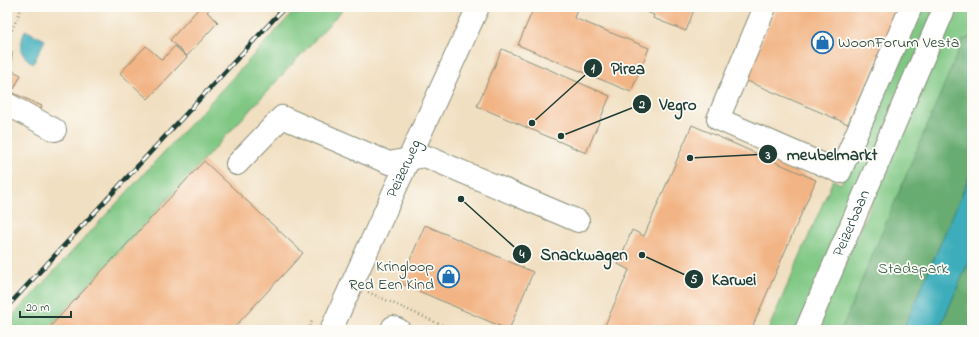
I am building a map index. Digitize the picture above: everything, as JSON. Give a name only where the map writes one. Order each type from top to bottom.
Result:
[{"type":"street","name":"Peizerweg","points":[[331,330],[478,7]]},
{"type":"street","points":[[765,7],[718,119],[840,172],[911,7]]},
{"type":"street","name":"Peizerbaan","points":[[806,330],[945,7]]},
{"type":"street","points":[[7,104],[55,130]]},
{"type":"street","points":[[237,164],[282,118],[389,163],[425,156],[578,221]]},
{"type":"street","points":[[392,330],[393,327],[399,330]]},
{"type":"path","points":[[7,41],[22,7]]},
{"type":"path","points":[[367,291],[453,330]]},
{"type":"green space","points":[[298,7],[345,7],[47,330],[7,330],[7,322]]},
{"type":"green space","points":[[919,7],[938,7],[797,330],[768,330],[833,180],[841,184]]},
{"type":"green space","name":"Stadspark","points":[[957,7],[972,7],[972,330],[816,330]]},
{"type":"green space","points":[[972,36],[972,171],[903,330],[841,330],[963,40]]},
{"type":"green space","points":[[972,254],[972,330],[939,330]]},
{"type":"water","points":[[25,30],[45,40],[33,64],[24,56],[21,49],[21,41]]},
{"type":"water","points":[[972,171],[972,254],[939,330],[903,330]]},
{"type":"building","points":[[7,7],[11,7],[7,16]]},
{"type":"building","points":[[200,7],[211,7],[207,12],[218,22],[187,56],[170,40]]},
{"type":"building","points":[[534,7],[578,7],[574,18],[649,48],[631,92],[518,45]]},
{"type":"building","points":[[634,7],[695,7],[686,31],[653,18],[654,15]]},
{"type":"building","name":"WoonForum Vesta","points":[[777,7],[899,7],[848,124],[745,80]]},
{"type":"building","points":[[146,46],[162,60],[175,46],[187,57],[148,99],[120,73]]},
{"type":"building","points":[[502,49],[610,96],[586,153],[477,106]]},
{"type":"building","points":[[7,52],[12,52],[11,67],[7,67]]},
{"type":"building","points":[[7,68],[21,75],[14,89],[7,85]]},
{"type":"building","points":[[11,92],[42,106],[38,115],[7,100]]},
{"type":"building","points":[[692,125],[816,180],[751,330],[603,330],[629,270],[618,264],[632,230],[644,236]]},
{"type":"building","points":[[204,161],[303,253],[232,330],[47,330]]},
{"type":"building","points":[[425,225],[533,272],[509,330],[400,283]]},
{"type":"railway","points":[[7,307],[285,7]]},
{"type":"place","name":"WoonForum Vesta","points":[[822,43]]},
{"type":"place","name":"Pirea","points":[[532,123]]},
{"type":"place","name":"Vegro","points":[[561,136]]},
{"type":"place","name":"meubelmarkt","points":[[690,158]]},
{"type":"place","name":"Snackwagen","points":[[461,199]]},
{"type":"place","name":"Karwei","points":[[642,255]]},
{"type":"place","name":"Kringloop Red Een Kind","points":[[449,276]]}]
